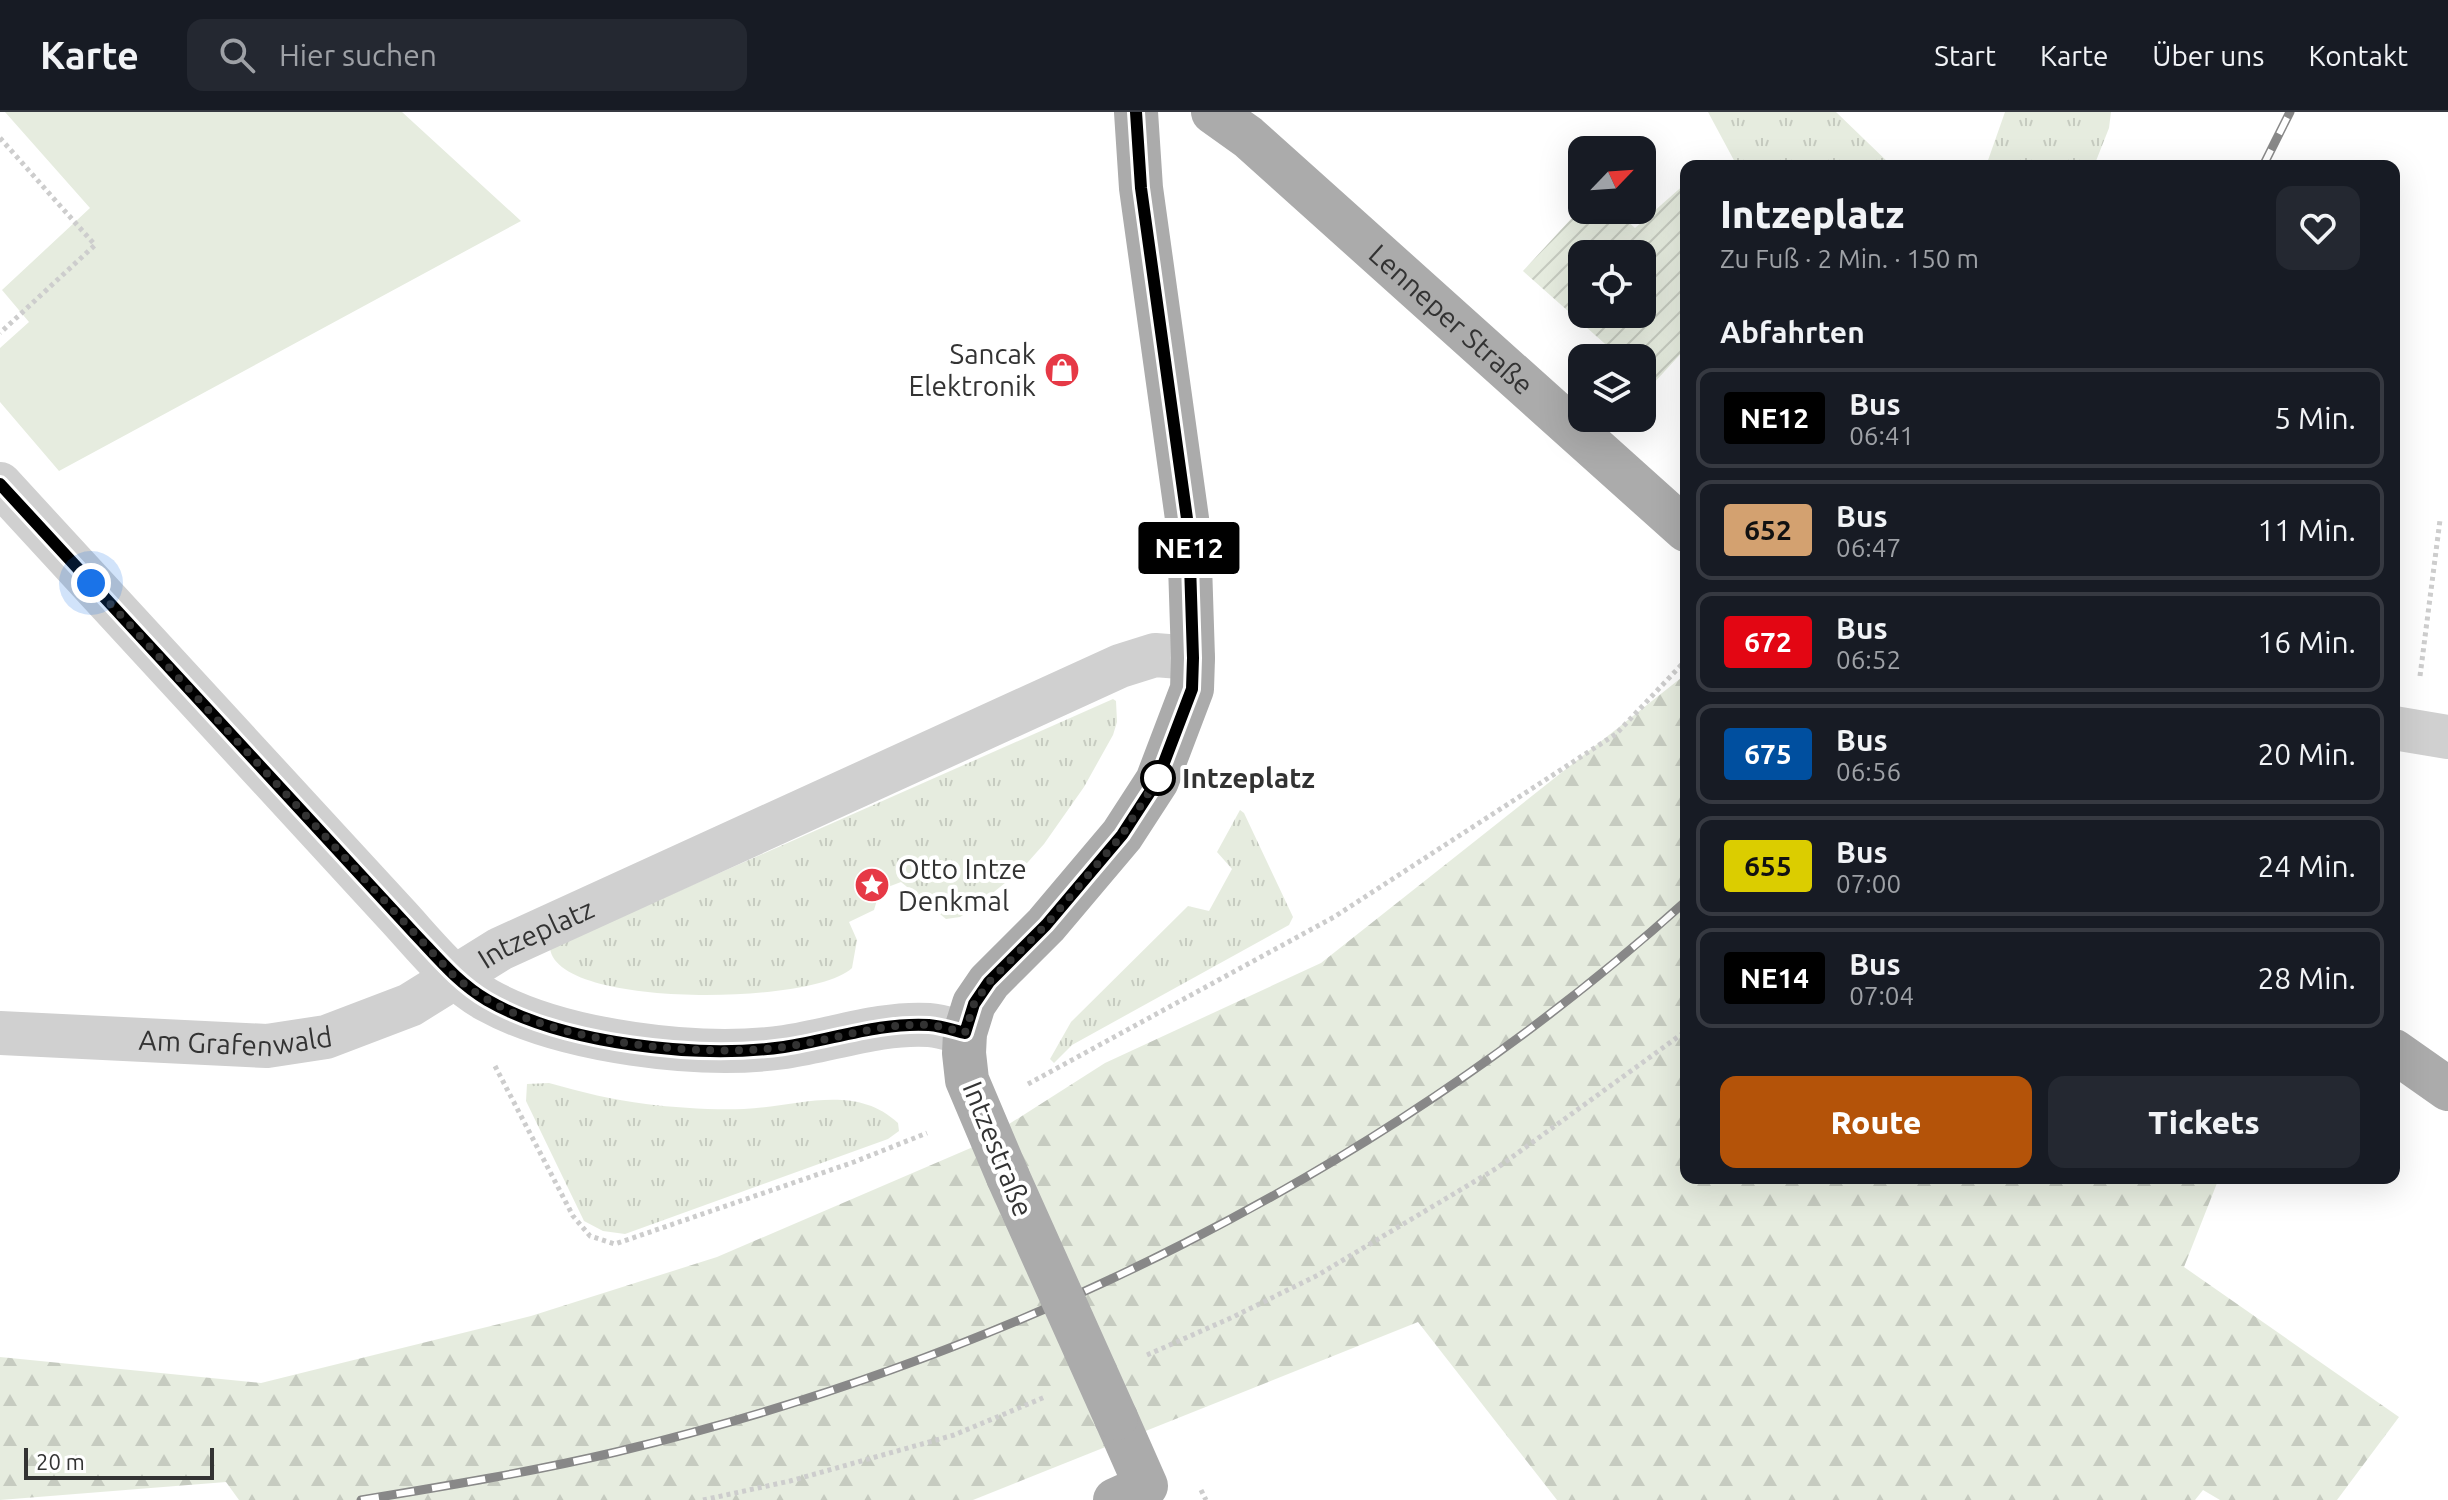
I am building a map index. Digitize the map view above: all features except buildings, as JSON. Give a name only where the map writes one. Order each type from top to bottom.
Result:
[{"type":"main road","name":"Intzestraße","points":[[1136,112],[1141,188],[1189,533],[1192,689],[1157,781],[1122,835],[1046,925],[989,982],[974,1004],[965,1033],[964,1053],[967,1080],[1116,1418],[1139,1495]]},
{"type":"main road","name":"Lenneper Straße","points":[[1213,112],[1248,137],[1680,525]]},
{"type":"main road","points":[[2400,1055],[2448,1089]]},
{"type":"street","points":[[0,484],[455,977],[486,999],[514,1013],[597,1038],[647,1046],[694,1049],[782,1047],[902,1026],[930,1025],[965,1033]]},
{"type":"street","name":"Intzeplatz","points":[[455,977],[500,949],[1120,666],[1155,655],[1193,658]]},
{"type":"street","points":[[2400,729],[2448,737]]},
{"type":"street","name":"Am Grafenwald","points":[[0,1033],[267,1046],[326,1037],[410,1005],[455,977]]},
{"type":"path","points":[[0,138],[95,245],[0,333]]},
{"type":"path","points":[[2419,681],[2440,520]]},
{"type":"path","points":[[1026,1085],[1347,908],[1616,734],[1680,666]]},
{"type":"path","points":[[1139,1358],[1233,1317],[1344,1260],[1497,1168],[1680,1035]]},
{"type":"path","points":[[491,1060],[573,1216],[590,1236],[615,1244],[854,1162],[936,1130]]},
{"type":"path","points":[[703,1500],[790,1481],[954,1435],[1054,1393]]},
{"type":"green space","points":[[5,112],[402,112],[521,221],[59,471],[0,402],[0,348],[29,322],[2,290],[90,208]]},
{"type":"green space","points":[[1708,112],[1836,112],[1886,160],[1734,160]]},
{"type":"green space","points":[[2005,112],[2111,112],[2109,128],[2096,160],[1988,160]]},
{"type":"green space","points":[[1680,188],[1680,355],[1656,381],[1656,344],[1605,344],[1587,328],[1656,328],[1656,240],[1568,240],[1568,311],[1523,271],[1568,222],[1631,224],[1635,228],[1640,224],[1656,224],[1656,209]]},
{"type":"green space","points":[[1680,679],[1680,1184],[2217,1184],[2184,1267],[2399,1417],[2337,1500],[2220,1500],[2203,1490],[2195,1500],[1557,1500],[1418,1322],[973,1500],[239,1500],[226,1482],[0,1500],[0,1357],[261,1383],[531,1316],[717,1257],[973,1147],[1105,1063],[1321,963]]},
{"type":"green space","points":[[1113,699],[1116,701],[1117,722],[1113,735],[1084,787],[1044,844],[1020,871],[974,908],[960,917],[946,919],[901,882],[880,890],[874,910],[849,922],[857,940],[852,968],[828,980],[790,989],[741,994],[689,995],[638,991],[594,982],[563,968],[550,948]]},
{"type":"green space","points":[[1240,810],[1293,917],[1289,925],[1072,1045],[1054,1063],[1050,1059],[1071,1022],[1188,906],[1209,911],[1232,869],[1217,852]]},
{"type":"green space","points":[[549,1083],[621,1100],[695,1108],[744,1109],[844,1100],[863,1103],[881,1111],[898,1123],[899,1131],[888,1139],[625,1234],[603,1231],[584,1221],[526,1101],[527,1084]]},
{"type":"railway","points":[[2266,160],[2290,112]]},
{"type":"railway","points":[[361,1500],[616,1452],[762,1412],[906,1364],[1047,1308],[1185,1243],[1319,1170],[1447,1088],[1570,999],[1680,906]]},
{"type":"bus line","name":"NE12","points":[[0,484],[455,977],[486,999],[514,1013],[545,1023],[597,1038],[647,1046],[694,1049],[782,1047],[902,1026],[930,1025],[965,1033],[974,1004],[989,982],[1046,925],[1122,835],[1157,781],[1192,689],[1189,533],[1141,188],[1136,112]]},
{"type":"place","name":"Sancak Elektronik","points":[[1062,370]]},
{"type":"place","name":"Intzeplatz","points":[[1158,778]]},
{"type":"place","name":"Otto Intze Denkmal","points":[[872,885]]},
{"type":"route","points":[[91,583],[455,977],[486,999],[514,1013],[597,1038],[647,1046],[745,1049],[782,1047],[902,1026],[930,1025],[965,1033],[974,1004],[989,982],[1046,925],[1122,835],[1158,778]]}]
